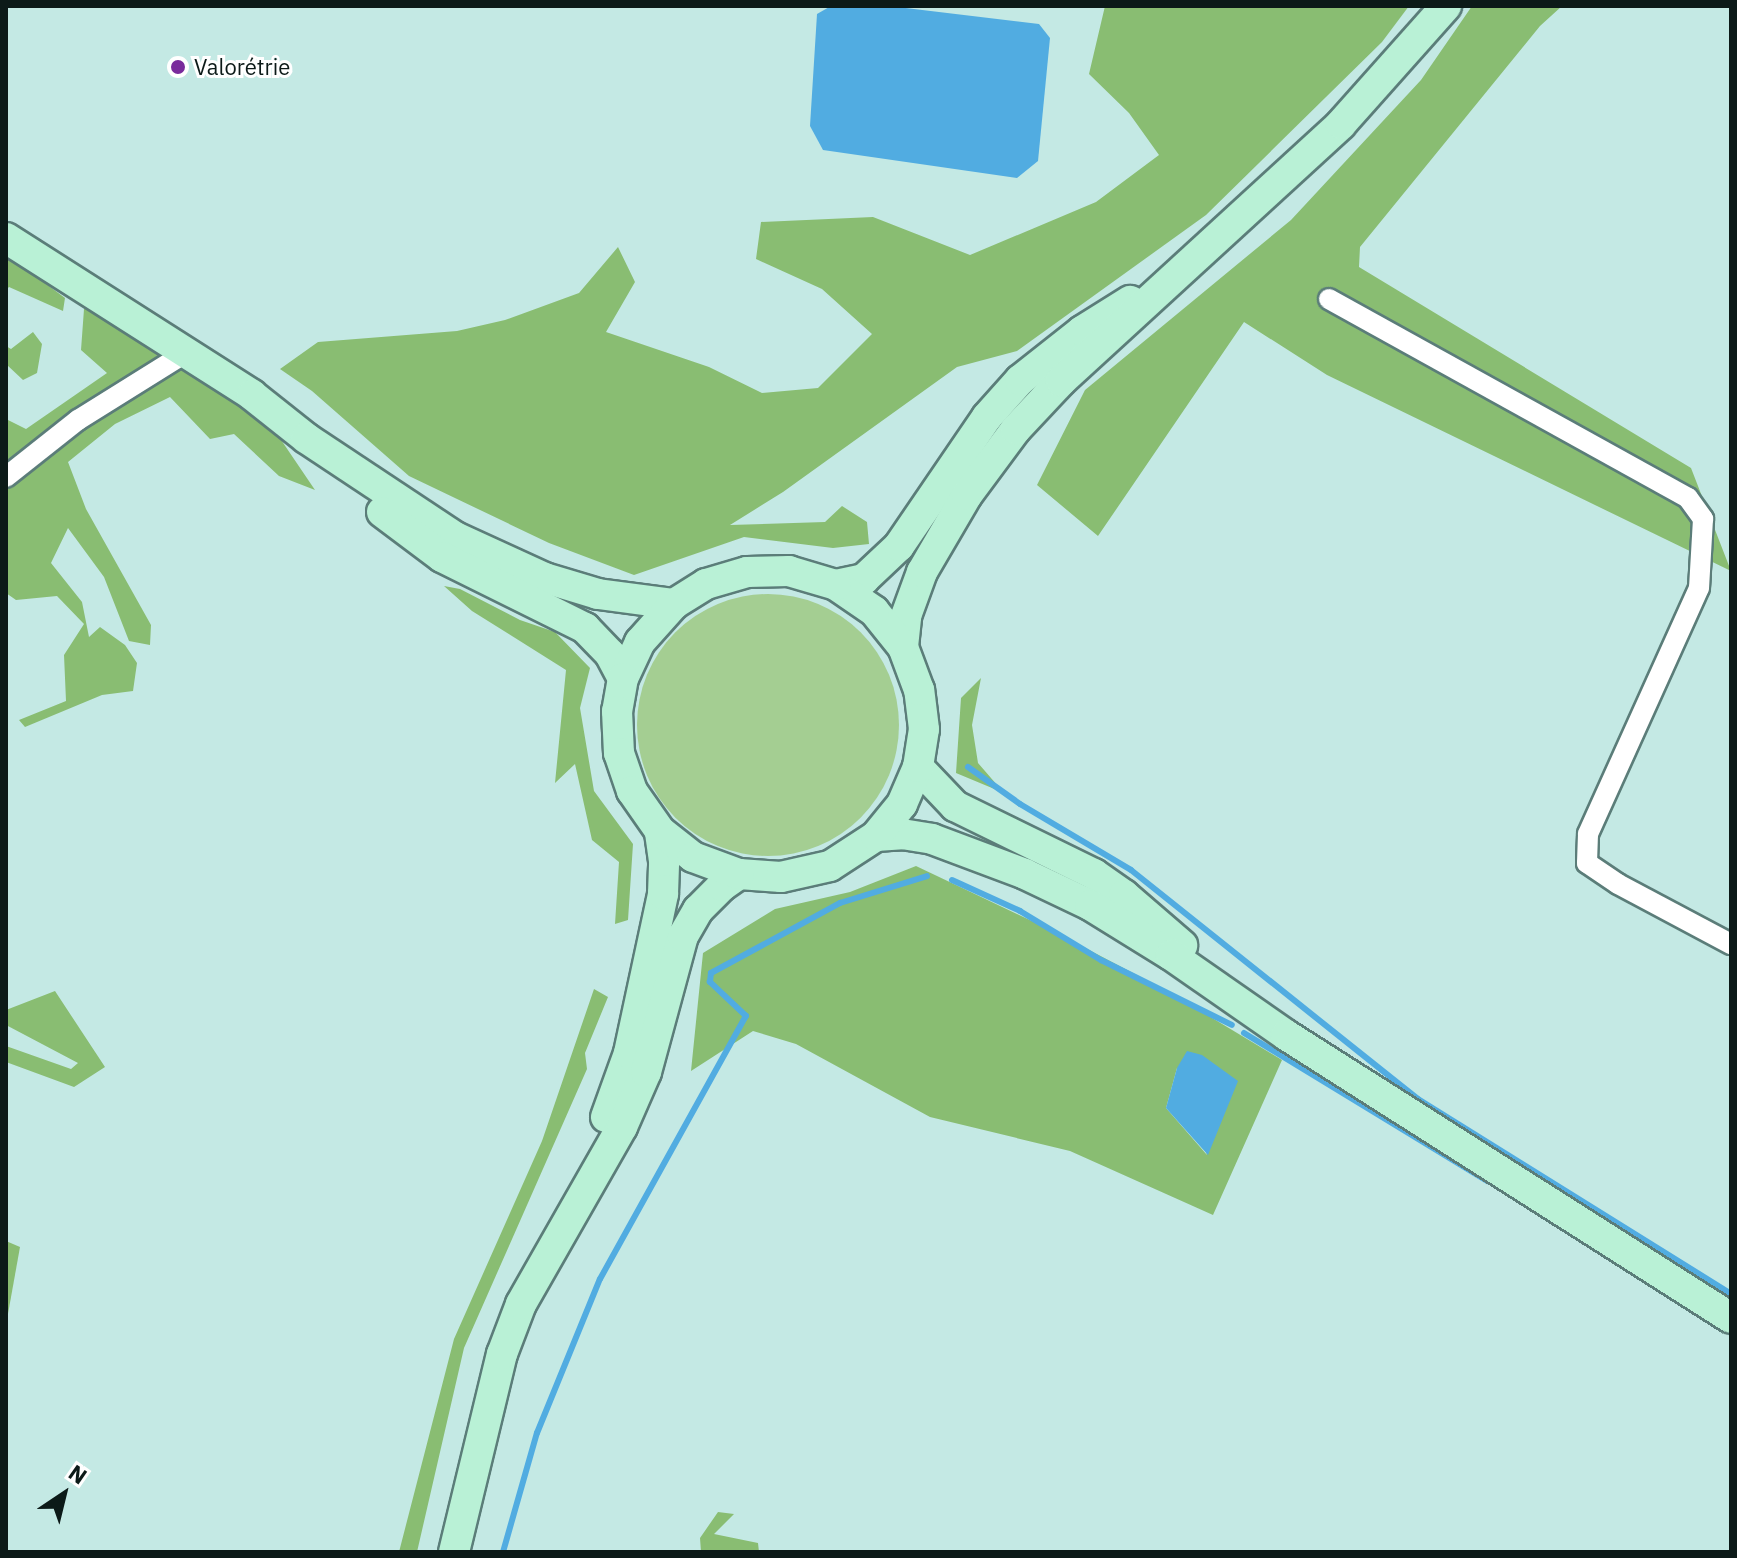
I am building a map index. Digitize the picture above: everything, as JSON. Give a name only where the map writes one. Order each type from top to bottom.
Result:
[{"type":"main road","points":[[903,647],[906,616],[922,572],[967,495],[1016,429],[1061,381],[1218,241],[1341,124],[1446,6]]},
{"type":"main road","points":[[6,238],[252,395],[306,438],[406,507],[493,556],[545,578],[598,594],[674,604]]},
{"type":"main road","points":[[836,585],[864,579],[899,546],[987,417],[1020,380],[1082,331],[1218,241]]},
{"type":"main road","points":[[306,438],[393,522],[442,557],[585,628],[610,654],[623,678]]},
{"type":"main road","points":[[789,571],[836,585],[874,611],[903,647],[919,690],[922,716],[918,767],[902,804],[876,836],[830,866],[781,877],[739,874],[693,857],[660,831],[632,791],[619,753],[617,711],[623,678],[640,642],[674,604],[706,584],[747,572],[789,571]]},
{"type":"main road","points":[[918,767],[955,806],[1057,854],[1124,895],[1286,1035]]},
{"type":"main road","points":[[545,1258],[598,1137],[629,1053],[663,894],[664,861],[660,831]]},
{"type":"main road","points":[[876,836],[902,834],[932,839],[1025,874],[1077,899],[1171,955],[1286,1035],[1731,1318]]},
{"type":"main road","points":[[454,1552],[502,1354],[521,1304],[622,1127],[646,1072],[683,936],[698,910],[739,874]]},
{"type":"street","points":[[1329,299],[1688,498],[1703,519],[1699,588],[1588,834],[1587,863],[1618,884],[1731,944]]},
{"type":"street","points":[[6,477],[78,420],[187,352]]},
{"type":"green space","points":[[1105,6],[1409,6],[1382,42],[1206,215],[1017,351],[957,367],[783,492],[730,525],[825,522],[842,506],[867,522],[869,544],[833,548],[744,537],[634,575],[549,543],[409,476],[312,391],[280,369],[318,342],[457,331],[505,320],[579,293],[618,247],[635,282],[606,332],[709,367],[762,393],[818,388],[872,334],[822,289],[756,259],[761,222],[873,217],[970,255],[1096,202],[1159,155],[1129,113],[1089,74]]},
{"type":"green space","points":[[1472,6],[1562,6],[1540,26],[1360,247],[1359,267],[1691,468],[1731,571],[1327,375],[1244,322],[1098,536],[1037,485],[1085,390],[1291,220],[1421,80]]},
{"type":"green space","points":[[6,254],[65,298],[63,311],[9,287],[6,290]]},
{"type":"green space","points":[[97,306],[273,428],[315,490],[279,476],[234,434],[210,439],[170,397],[115,424],[68,462],[86,509],[151,625],[150,645],[129,641],[104,577],[68,528],[51,563],[82,602],[89,637],[100,627],[125,645],[137,663],[133,691],[102,695],[25,727],[19,720],[66,701],[64,655],[84,624],[57,596],[16,600],[6,593],[6,419],[26,429],[107,373],[81,350],[84,309]]},
{"type":"green space","points":[[33,332],[42,344],[37,373],[23,380],[6,364],[6,346],[11,349]]},
{"type":"green space","points":[[444,586],[460,589],[520,620],[555,632],[590,668],[580,708],[594,791],[633,844],[628,920],[615,924],[619,862],[592,840],[575,764],[555,783],[566,670],[472,611]]},
{"type":"green space","points":[[755,594],[781,594],[806,599],[830,609],[861,632],[884,663],[894,687],[899,725],[894,763],[884,787],[861,818],[830,841],[806,851],[781,856],[755,856],[730,851],[706,841],[675,818],[652,787],[642,763],[637,738],[637,712],[642,687],[652,663],[675,632],[706,609],[730,599]]},
{"type":"green space","points":[[981,678],[972,725],[978,763],[1004,793],[956,773],[961,698]]},
{"type":"green space","points":[[916,866],[1055,932],[1169,992],[1282,1060],[1213,1215],[1070,1151],[930,1117],[796,1044],[753,1031],[691,1071],[703,953],[775,909],[850,892]],"holes":[[[1177,1068],[1207,1155],[1166,1108]]]},
{"type":"green space","points":[[594,989],[608,997],[585,1053],[587,1069],[464,1348],[417,1552],[399,1552],[454,1339],[542,1141]]},
{"type":"green space","points":[[55,991],[105,1067],[74,1087],[6,1062],[6,1046],[71,1069],[78,1063],[6,1025],[6,1010]]},
{"type":"green space","points":[[6,1241],[20,1247],[6,1325]]},
{"type":"green space","points":[[718,1512],[734,1514],[714,1534],[758,1543],[759,1552],[701,1552],[700,1538]]},
{"type":"water","points":[[831,6],[889,6],[1039,24],[1050,38],[1038,161],[1017,178],[823,150],[810,126],[817,14]]},
{"type":"water","points":[[1187,1051],[1202,1055],[1238,1081],[1208,1155],[1166,1108],[1177,1068]]},
{"type":"waterway","points":[[968,767],[1020,804],[1131,870],[1418,1099],[1731,1294]]},
{"type":"waterway","points":[[503,1552],[537,1433],[600,1279],[746,1016],[710,982],[711,973],[840,903],[927,876]]},
{"type":"waterway","points":[[952,880],[1020,911],[1101,960],[1232,1025]]},
{"type":"waterway","points":[[1244,1033],[1487,1181]]},
{"type":"place","name":"Valorétrie","points":[[178,67]]}]
